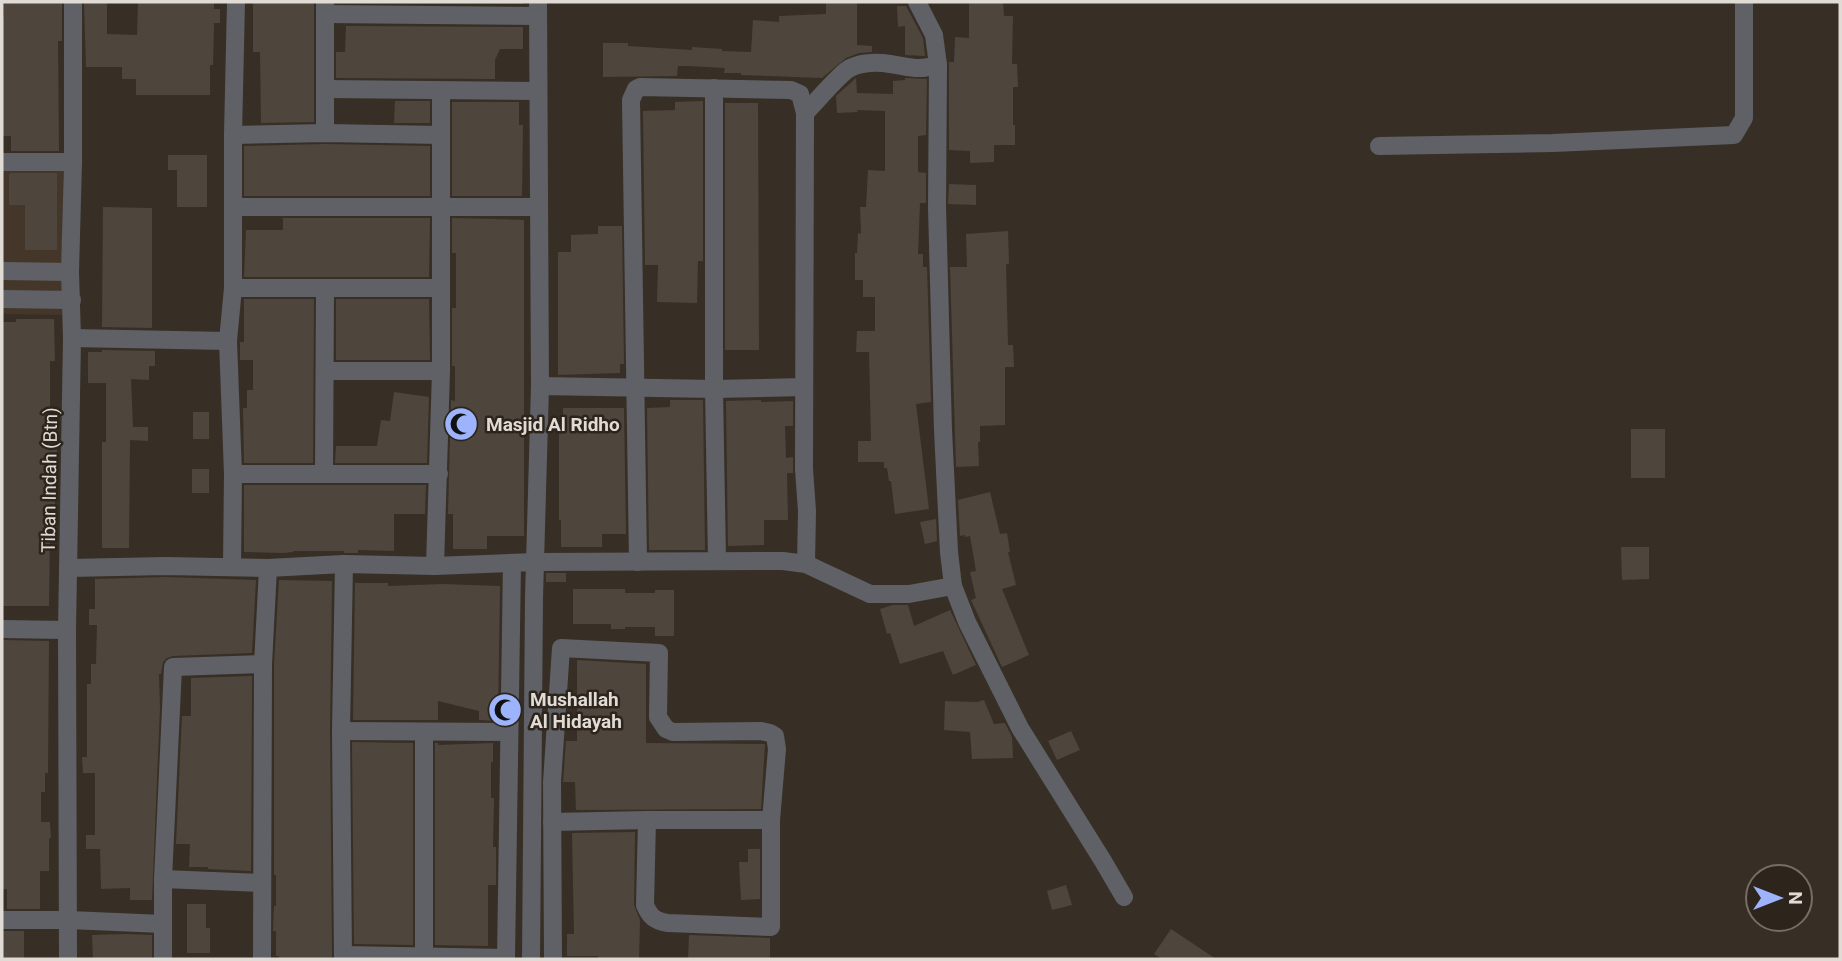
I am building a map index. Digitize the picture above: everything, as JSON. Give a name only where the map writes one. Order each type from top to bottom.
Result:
[{"type":"street","name":"Tiban Indah (Btn)","points":[[68,959],[67,630],[72,338],[70,272],[73,2]]},
{"type":"street","points":[[232,567],[233,474],[228,341],[233,288],[236,2]]},
{"type":"street","points":[[917,2],[934,35],[938,65],[937,207],[943,430],[953,586],[967,622],[1020,728],[1124,897]]},
{"type":"street","points":[[1379,146],[1553,143],[1734,135],[1744,118],[1744,2]]},
{"type":"street","points":[[326,133],[326,8],[538,9],[541,386],[535,562],[543,782],[552,822],[553,959]]},
{"type":"street","points":[[805,113],[847,70],[856,65],[889,64],[923,69],[938,65]]},
{"type":"street","points":[[638,562],[631,100],[636,89],[640,87],[796,91],[802,99],[805,113],[806,564]]},
{"type":"street","points":[[714,88],[717,561]]},
{"type":"street","points":[[326,89],[538,91]]},
{"type":"street","points":[[435,566],[441,371],[441,91]]},
{"type":"street","points":[[233,135],[441,135]]},
{"type":"street","points":[[2,162],[73,162]]},
{"type":"street","points":[[234,208],[538,208]]},
{"type":"street","points":[[2,271],[70,272]]},
{"type":"street","points":[[233,288],[441,288]]},
{"type":"street","points":[[324,473],[326,288]]},
{"type":"street","points":[[2,299],[72,300]]},
{"type":"street","points":[[72,338],[228,341]]},
{"type":"street","points":[[325,371],[441,371]]},
{"type":"street","points":[[541,386],[714,389],[804,387]]},
{"type":"street","points":[[233,474],[439,474]]},
{"type":"street","points":[[68,568],[783,561],[806,564],[870,594],[909,594],[953,586]]},
{"type":"street","points":[[344,564],[341,731],[343,957],[506,959],[512,563]]},
{"type":"street","points":[[262,959],[262,664],[268,568]]},
{"type":"street","points":[[2,629],[67,630]]},
{"type":"street","points":[[531,959],[543,782],[561,648],[659,653],[658,717],[666,729],[673,732],[761,731],[775,736],[777,749],[771,820],[771,927],[668,923],[654,919],[645,905],[647,820]]},
{"type":"street","points":[[163,959],[163,879],[173,667],[262,664]]},
{"type":"street","points":[[341,731],[509,732]]},
{"type":"street","points":[[424,732],[424,957]]},
{"type":"street","points":[[552,822],[771,820]]},
{"type":"street","points":[[163,879],[262,883]]},
{"type":"street","points":[[2,920],[163,924]]},
{"type":"shaded area","points":[[2,168],[63,168],[62,315],[2,314]]},
{"type":"building","points":[[4,2],[62,2],[62,41],[58,41],[59,151],[11,151],[11,136],[2,136]]},
{"type":"building","points":[[84,2],[107,2],[107,34],[137,35],[138,2],[214,2],[214,9],[220,9],[220,23],[214,23],[210,95],[136,95],[136,79],[122,79],[122,67],[86,67]]},
{"type":"building","points":[[253,2],[314,2],[314,122],[261,123],[260,52],[253,52]]},
{"type":"building","points":[[523,2],[523,4],[336,3]]},
{"type":"building","points":[[826,2],[857,2],[857,45],[872,46],[872,52],[846,58],[822,78],[741,75],[724,73],[725,68],[688,66],[678,66],[677,76],[603,77],[603,43],[751,52],[753,20],[779,22],[779,16],[826,14]]},
{"type":"building","points":[[969,2],[1003,2],[1004,16],[1013,16],[1012,64],[1017,64],[1018,87],[1013,87],[1015,145],[994,145],[994,162],[970,163],[970,151],[949,150],[949,62],[954,62],[955,37],[969,38]]},
{"type":"building","points":[[897,6],[906,6],[923,38],[925,56],[905,55],[905,26],[898,27]]},
{"type":"building","points":[[346,26],[523,27],[523,49],[500,49],[495,60],[495,79],[336,78],[336,52],[345,52]]},
{"type":"building","points":[[856,78],[857,93],[893,94],[893,81],[905,78],[927,79],[926,135],[918,136],[918,172],[926,173],[926,203],[920,203],[918,254],[923,254],[923,267],[927,267],[931,402],[916,404],[929,509],[895,514],[891,481],[884,462],[858,462],[858,441],[871,441],[869,352],[856,352],[857,331],[875,331],[875,297],[863,297],[863,280],[855,280],[855,253],[858,233],[861,234],[860,207],[866,207],[868,170],[885,171],[885,111],[857,110],[858,112],[837,113],[836,96]]},
{"type":"building","points":[[395,101],[430,101],[430,123],[394,123]]},
{"type":"building","points":[[703,101],[703,261],[698,261],[697,303],[657,302],[658,265],[645,265],[643,111],[675,110],[675,102]]},
{"type":"building","points":[[452,102],[519,102],[519,125],[523,125],[522,196],[452,196]]},
{"type":"building","points":[[725,103],[758,103],[759,350],[725,350]]},
{"type":"building","points":[[244,146],[430,146],[430,196],[244,196]]},
{"type":"building","points":[[168,155],[207,155],[207,207],[177,207],[177,170],[168,170]]},
{"type":"building","points":[[11,173],[57,173],[57,250],[25,250],[25,205],[9,205]]},
{"type":"building","points":[[949,184],[976,185],[976,205],[948,204]]},
{"type":"building","points":[[103,207],[152,208],[152,328],[102,327]]},
{"type":"building","points":[[283,218],[430,218],[429,277],[244,277],[246,230],[283,230]]},
{"type":"building","points":[[452,218],[524,220],[524,536],[487,536],[487,549],[453,549],[453,514],[448,514],[451,400],[455,401],[452,308],[456,308],[456,253],[452,253]]},
{"type":"building","points":[[598,226],[622,226],[624,364],[620,364],[620,373],[558,375],[558,252],[571,252],[571,235],[598,234]]},
{"type":"building","points":[[1008,231],[1008,345],[1013,345],[1014,367],[1005,367],[1005,425],[980,426],[979,466],[956,467],[950,267],[967,267],[966,234]]},
{"type":"building","points":[[244,299],[314,299],[313,463],[244,463],[243,408],[247,408],[247,390],[253,390],[253,360],[240,360],[240,342],[244,342]]},
{"type":"building","points":[[336,299],[429,299],[430,360],[336,360]]},
{"type":"building","points":[[16,319],[54,319],[55,361],[50,361],[50,440],[57,440],[57,457],[55,526],[50,526],[49,606],[2,606],[2,322],[16,322]]},
{"type":"building","points":[[155,351],[155,366],[149,366],[149,380],[131,379],[133,427],[148,427],[148,441],[130,440],[129,548],[102,548],[102,442],[106,442],[106,383],[88,383],[88,352]]},
{"type":"building","points":[[394,392],[429,397],[427,463],[335,463],[336,446],[377,446],[381,420],[390,421]]},
{"type":"building","points":[[670,400],[703,400],[705,550],[649,550],[647,408],[670,407]]},
{"type":"building","points":[[726,401],[793,401],[793,426],[785,426],[786,458],[793,457],[793,473],[787,473],[788,520],[764,520],[764,545],[728,546]]},
{"type":"building","points":[[563,408],[624,408],[626,534],[602,534],[602,547],[561,547],[559,424],[563,424]]},
{"type":"building","points":[[193,412],[209,412],[209,439],[193,439]]},
{"type":"building","points":[[1631,429],[1665,429],[1665,478],[1631,478]]},
{"type":"building","points":[[192,469],[209,469],[209,493],[192,493]]},
{"type":"building","points":[[244,485],[426,485],[425,514],[394,514],[394,551],[244,552]]},
{"type":"building","points":[[990,492],[1000,534],[1007,533],[1008,552],[1016,585],[1002,589],[1029,655],[1002,667],[971,600],[976,598],[970,572],[976,571],[970,536],[960,536],[958,500]]},
{"type":"building","points":[[936,519],[937,541],[925,544],[920,522]]},
{"type":"building","points":[[1621,547],[1649,547],[1649,579],[1622,580]]},
{"type":"building","points":[[546,573],[566,573],[566,582],[546,582]]},
{"type":"building","points":[[166,577],[256,580],[252,653],[173,656],[163,662],[159,674],[152,900],[130,900],[130,888],[101,889],[100,849],[86,849],[86,835],[95,835],[95,773],[83,773],[82,757],[87,757],[87,684],[91,684],[91,664],[96,664],[97,625],[89,625],[89,609],[95,609],[95,579]]},
{"type":"building","points":[[279,580],[332,581],[332,959],[279,959],[279,956],[276,956],[276,931],[273,931],[276,906],[274,664]]},
{"type":"building","points":[[355,583],[388,583],[388,586],[500,586],[498,721],[479,720],[479,711],[438,701],[438,720],[353,720]]},
{"type":"building","points":[[573,589],[625,589],[625,593],[674,590],[674,636],[655,636],[655,627],[611,629],[611,624],[573,624]]},
{"type":"building","points":[[893,605],[908,605],[914,626],[950,610],[976,665],[953,675],[943,651],[900,664],[880,609]]},
{"type":"building","points":[[2,640],[49,641],[48,773],[45,773],[45,792],[41,792],[41,822],[50,822],[51,838],[49,871],[40,871],[40,909],[7,909],[7,889],[2,889]]},
{"type":"building","points":[[577,660],[646,664],[646,743],[765,744],[761,809],[576,810],[575,782],[563,782],[566,741],[577,741]]},
{"type":"building","points":[[252,676],[251,871],[189,867],[190,844],[176,844],[182,716],[191,716],[191,678]]},
{"type":"building","points":[[984,700],[994,724],[1005,723],[1012,737],[1013,758],[972,759],[970,732],[944,730],[945,701]]},
{"type":"building","points":[[1071,731],[1080,750],[1057,760],[1048,741]]},
{"type":"building","points":[[352,742],[413,743],[413,945],[354,944]]},
{"type":"building","points":[[435,743],[493,743],[491,798],[494,798],[493,847],[496,847],[496,885],[488,885],[488,946],[435,945]]},
{"type":"building","points":[[635,832],[634,905],[640,920],[639,959],[567,956],[567,934],[574,934],[572,833]]},
{"type":"building","points":[[748,849],[760,849],[760,899],[741,900],[739,862],[748,862]]},
{"type":"building","points":[[1066,885],[1072,905],[1052,910],[1047,891]]},
{"type":"building","points":[[187,904],[206,904],[210,953],[187,953]]},
{"type":"building","points":[[1171,929],[1216,959],[1162,959],[1154,954]]},
{"type":"building","points":[[2,931],[24,931],[24,959],[2,959]]},
{"type":"building","points":[[92,935],[152,935],[152,959],[93,959]]},
{"type":"building","points":[[689,935],[770,938],[770,959],[688,959]]},
{"type":"place","name":"Masjid Al Ridho","points":[[461,424]]},
{"type":"place","name":"Mushallah Al Hidayah","points":[[505,710]]}]
